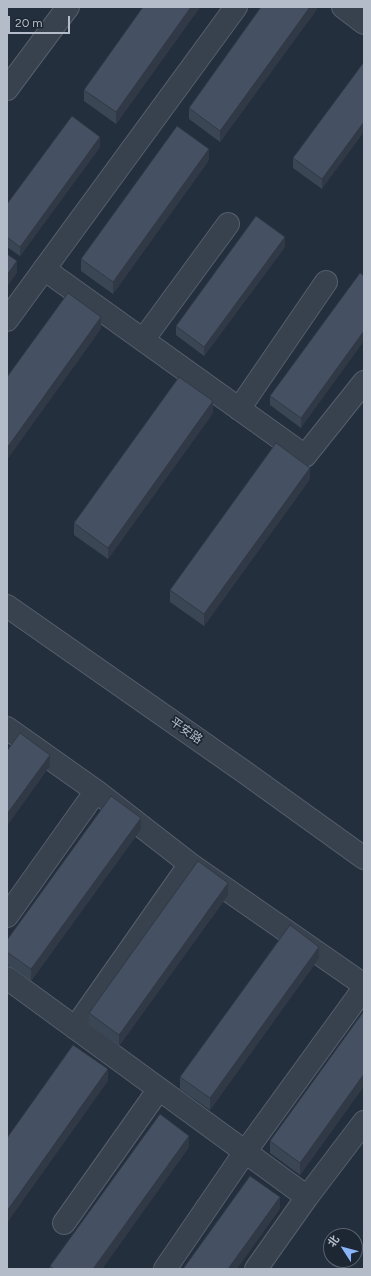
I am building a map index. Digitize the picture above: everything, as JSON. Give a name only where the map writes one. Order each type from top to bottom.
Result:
[{"type":"street","points":[[10,78],[68,7]]},
{"type":"street","points":[[7,320],[236,7]]},
{"type":"street","points":[[342,7],[364,23]]},
{"type":"street","points":[[143,340],[228,224]]},
{"type":"street","points":[[44,269],[304,456],[364,382]]},
{"type":"street","points":[[239,409],[326,282]]},
{"type":"street","name":"平安路","points":[[7,606],[243,771],[364,858]]},
{"type":"street","points":[[7,728],[96,791],[190,864],[364,987],[245,1152],[165,1269]]},
{"type":"street","points":[[7,916],[96,791]]},
{"type":"street","points":[[76,1028],[190,864]]},
{"type":"street","points":[[7,978],[307,1197]]},
{"type":"street","points":[[64,1223],[159,1089]]},
{"type":"street","points":[[256,1269],[307,1197],[364,1122]]},
{"type":"building","points":[[143,7],[191,7],[116,112],[84,90]]},
{"type":"building","points":[[261,7],[310,7],[220,131],[189,108]]},
{"type":"building","points":[[364,62],[364,122],[322,179],[293,158]]},
{"type":"building","points":[[72,116],[100,137],[20,247],[7,237],[7,204]]},
{"type":"building","points":[[177,126],[209,149],[113,282],[81,259]]},
{"type":"building","points":[[256,216],[285,237],[204,347],[176,326]]},
{"type":"building","points":[[7,254],[17,261],[7,275]]},
{"type":"building","points":[[360,273],[364,276],[364,331],[301,418],[270,396]]},
{"type":"building","points":[[68,293],[101,317],[7,448],[7,377]]},
{"type":"building","points":[[179,377],[213,401],[108,548],[74,523]]},
{"type":"building","points":[[276,443],[310,468],[204,614],[170,590]]},
{"type":"building","points":[[20,733],[50,755],[7,814],[7,751]]},
{"type":"building","points":[[111,796],[141,818],[31,969],[7,952],[7,940]]},
{"type":"building","points":[[198,861],[228,883],[119,1035],[89,1013]]},
{"type":"building","points":[[290,925],[319,947],[210,1098],[180,1077]]},
{"type":"building","points":[[364,1011],[364,1074],[300,1163],[270,1141]]},
{"type":"building","points":[[73,1045],[108,1069],[7,1211],[7,1138]]},
{"type":"building","points":[[160,1114],[189,1136],[93,1269],[54,1269],[50,1266]]},
{"type":"building","points":[[250,1176],[280,1197],[228,1269],[183,1269]]}]
